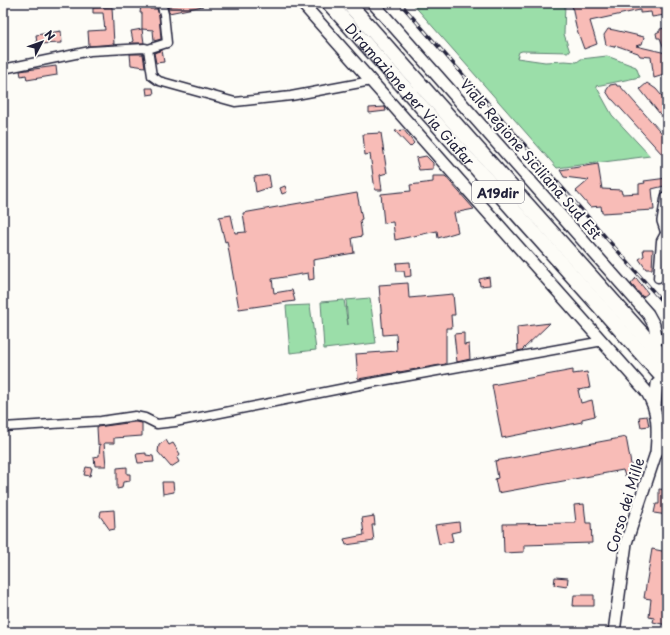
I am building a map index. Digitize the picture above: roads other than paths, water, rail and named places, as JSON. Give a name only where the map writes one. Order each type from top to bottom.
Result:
[{"type":"highway","name":"Diramazione per Via Giafar","points":[[329,3],[662,383]]},
{"type":"highway","name":"Diramazione per Via Giafar","points":[[348,3],[667,362]]},
{"type":"street","points":[[3,69],[90,52],[113,49],[148,49],[166,42],[162,3]]},
{"type":"street","points":[[302,3],[646,391],[655,407],[658,432],[656,453]]},
{"type":"street","name":"Viale Regione Siciliana Sud Est","points":[[373,3],[648,314],[654,325],[657,340]]},
{"type":"street","points":[[148,49],[152,76],[159,81],[235,102],[292,96],[371,81]]},
{"type":"street","points":[[658,278],[661,241],[667,233],[663,221],[667,197]]},
{"type":"street","points":[[3,427],[135,416],[145,418],[157,424],[175,422],[366,384],[603,341]]},
{"type":"street","points":[[655,407],[662,383]]},
{"type":"street","name":"Corso dei Mille","points":[[614,632],[626,543],[656,453],[667,436]]},
{"type":"railway","points":[[400,3],[667,307]]}]
